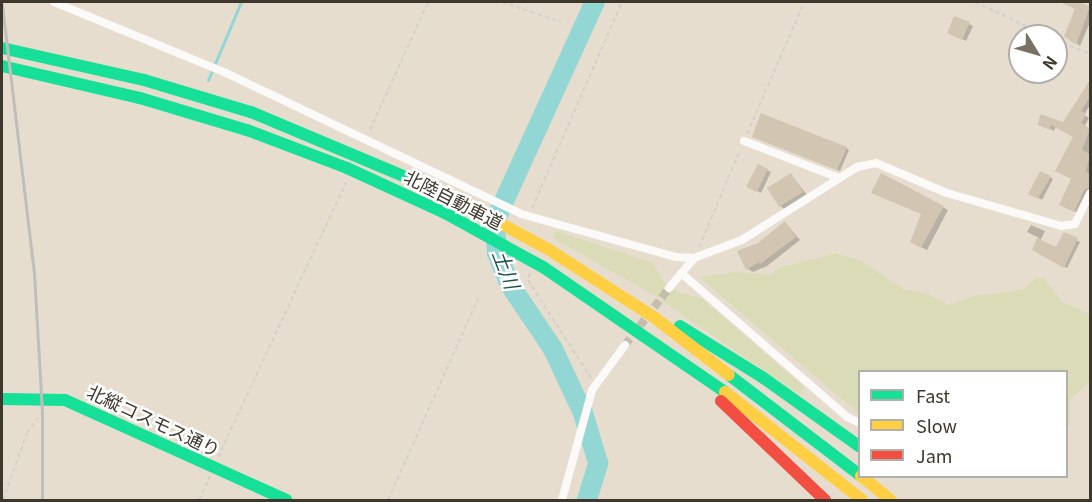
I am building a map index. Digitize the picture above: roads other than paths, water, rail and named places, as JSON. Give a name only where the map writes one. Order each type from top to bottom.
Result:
[{"type":"main road","name":"北陸自動車道","points":[[2,48],[144,80],[304,132],[452,196],[588,274],[729,372],[858,474]]},
{"type":"main road","name":"北陸自動車道","points":[[2,66],[140,98],[298,148],[436,209],[543,267],[581,291],[719,388],[862,501]]},
{"type":"main road","points":[[588,274],[732,357],[858,446]]},
{"type":"main road","points":[[581,291],[730,409],[825,501]]},
{"type":"main road","name":"北縦コスモス通り","points":[[2,399],[53,398],[91,409],[286,501]]},
{"type":"main road","name":"北陸自動車道","points":[[862,478],[891,501]]},
{"type":"street","points":[[54,2],[226,73],[525,215],[676,257],[694,258],[742,240],[858,167],[876,163],[947,193],[1061,226],[1075,224],[1090,193]]},
{"type":"street","points":[[744,141],[839,178]]},
{"type":"street","points":[[669,288],[694,258]]},
{"type":"street","points":[[681,273],[847,417],[858,422]]},
{"type":"street","points":[[562,501],[594,387],[625,345]]},
{"type":"waterway","points":[[208,80],[241,2]]},
{"type":"waterway","name":"土川","points":[[587,500],[598,463],[583,413],[553,349],[510,285],[497,253],[495,221],[595,2]]},
{"type":"tunnel","points":[[625,345],[669,288]]},
{"type":"railway","points":[[2,5],[34,273],[42,412],[42,500]]}]
